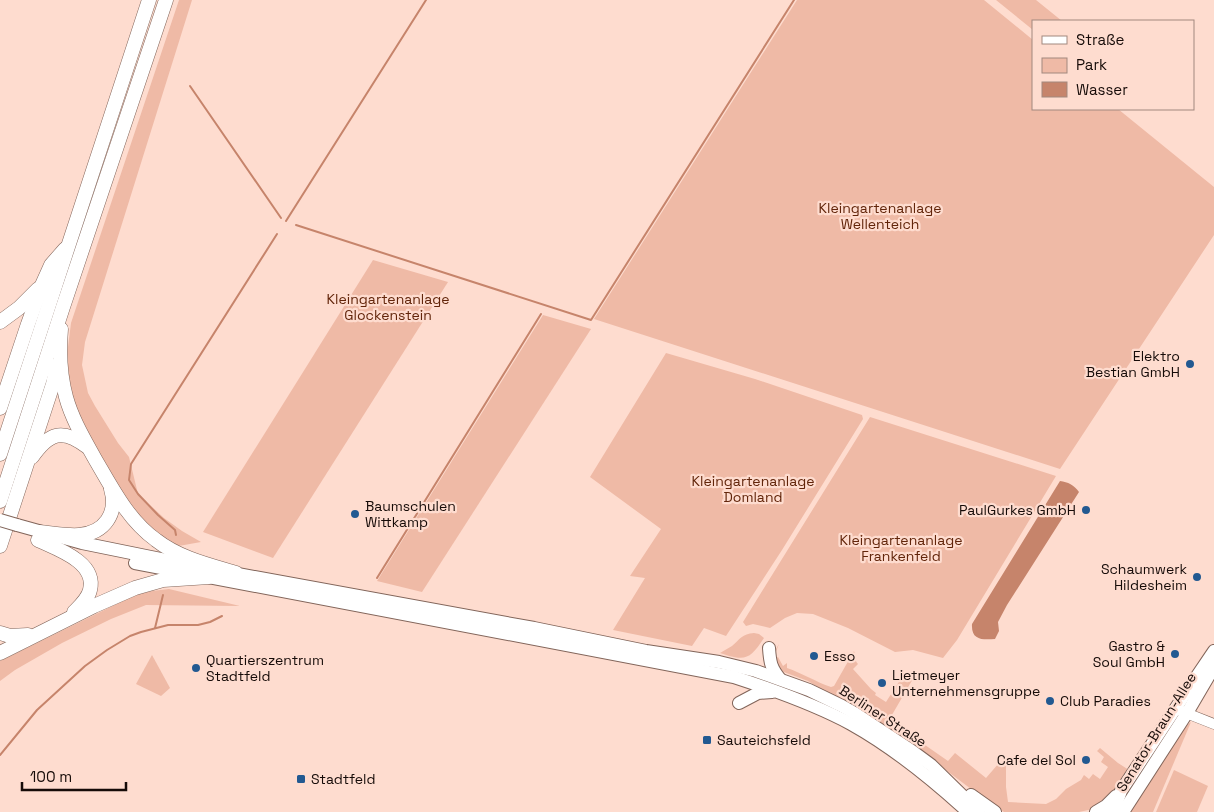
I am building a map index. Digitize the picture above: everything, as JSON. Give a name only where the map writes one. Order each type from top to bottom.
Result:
[{"type":"highway","points":[[0,454],[150,0]]},
{"type":"highway","points":[[0,501],[166,0]]},
{"type":"highway","points":[[0,408],[42,285],[51,266],[70,242]]},
{"type":"highway","points":[[0,322],[19,308],[42,285]]},
{"type":"highway","points":[[63,307],[60,357],[62,381],[71,414],[79,431],[127,511],[140,527],[156,541],[174,552],[236,573]]},
{"type":"highway","points":[[0,546],[60,357]]},
{"type":"highway","points":[[27,463],[41,444],[49,438],[58,435],[76,438],[89,448]]},
{"type":"highway","points":[[39,536],[79,535],[98,529],[106,523],[111,515],[113,506],[113,496],[108,481]]},
{"type":"highway","points":[[39,536],[78,561],[88,573],[90,590],[86,598],[68,619]]},
{"type":"highway","points":[[0,652],[114,597],[149,584],[163,580],[209,577]]},
{"type":"highway","points":[[0,633],[10,636],[37,634]]},
{"type":"main road","points":[[0,520],[16,529],[80,551],[132,562],[718,673],[753,677]]},
{"type":"main road","points":[[0,528],[16,529]]},
{"type":"main road","points":[[39,536],[525,626],[646,651],[719,662],[753,677]]},
{"type":"main road","points":[[334,601],[353,614]]},
{"type":"main road","points":[[739,703],[758,693],[780,686],[770,663],[769,648]]},
{"type":"main road","name":"Senator-Braun-Allee","points":[[1123,812],[1214,651]]},
{"type":"main road","name":"Senator-Braun-Allee","points":[[1111,812],[1121,792],[1214,667]]},
{"type":"main road","name":"Berliner Straße","points":[[753,677],[780,686],[815,692],[856,714],[931,766],[979,812]]},
{"type":"main road","name":"Berliner Straße","points":[[780,686],[888,747],[968,812]]},
{"type":"main road","points":[[931,766],[995,812]]},
{"type":"main road","points":[[1096,812],[1106,806],[1121,792]]},
{"type":"street","points":[[1181,711],[1214,724]]},
{"type":"green space","points":[[179,0],[192,0],[85,342],[82,365],[88,393],[118,443],[129,457],[138,494],[164,518],[201,542],[173,547],[143,523],[120,492],[76,411],[69,388],[66,363],[71,323]]},
{"type":"green space","name":"Kleingartenanlage Wellenteich","points":[[797,0],[984,0],[1032,39],[1032,110],[1119,110],[1214,187],[1214,235],[1060,469],[594,319]]},
{"type":"green space","points":[[996,0],[1036,0],[1061,20],[1032,20],[1032,29]]},
{"type":"green space","name":"Kleingartenanlage Glockenstein","points":[[373,260],[448,282],[273,558],[203,532]]},
{"type":"green space","points":[[543,315],[591,329],[422,592],[377,581]]},
{"type":"green space","name":"Kleingartenanlage Domland","points":[[666,353],[755,379],[862,415],[863,419],[726,636],[704,628],[692,646],[613,630],[645,578],[630,576],[661,529],[590,477]]},
{"type":"green space","name":"Kleingartenanlage Frankenfeld","points":[[870,417],[1056,476],[957,640],[943,658],[913,650],[895,652],[848,628],[813,614],[797,613],[770,628],[753,624],[746,626],[743,622]]},
{"type":"green space","points":[[169,589],[240,606],[146,605],[111,619],[62,643],[15,670],[0,681],[0,661],[135,595]]},
{"type":"green space","points":[[754,633],[764,638],[755,650],[746,657],[742,658],[720,653],[744,636]]},
{"type":"green space","points":[[779,644],[775,654],[783,666],[787,663],[787,668],[831,687],[834,686],[854,651],[858,664],[853,669],[876,693],[875,695],[886,702],[902,677],[914,677],[889,720],[948,761],[955,753],[986,778],[999,763],[1006,763],[1008,802],[1046,804],[1056,799],[1066,789],[1081,780],[1084,775],[1089,779],[1093,774],[1100,779],[1108,767],[1101,762],[1104,757],[1097,751],[1100,748],[1129,770],[1112,796],[1093,809],[1079,812],[1004,812],[910,743],[808,681],[781,671],[773,654]]},
{"type":"green space","points":[[152,655],[170,688],[161,696],[136,684]]},
{"type":"green space","points":[[1191,722],[1153,812],[1129,812],[1187,725]]},
{"type":"green space","points":[[1174,770],[1208,786],[1197,812],[1156,812]]},
{"type":"water","points":[[1060,481],[1071,484],[1079,492],[1007,605],[998,622],[999,631],[995,639],[978,638],[973,633],[972,624]]},
{"type":"waterway","points":[[286,221],[426,0]]},
{"type":"waterway","points":[[296,225],[591,320],[794,0]]},
{"type":"waterway","points":[[190,86],[281,218]]},
{"type":"waterway","points":[[176,535],[175,530],[138,494],[129,480],[131,464],[277,234]]},
{"type":"waterway","points":[[377,578],[541,314]]},
{"type":"waterway","points":[[155,628],[163,595]]},
{"type":"waterway","points":[[0,755],[37,710],[85,666],[107,650],[130,636],[141,632],[168,625],[198,625],[222,616]]},
{"type":"place","name":"Elektro Bestian GmbH","points":[[1190,364]]},
{"type":"place","name":"PaulGurkes GmbH","points":[[1086,510]]},
{"type":"place","name":"Baumschulen Wittkamp","points":[[355,514]]},
{"type":"place","name":"Schaumwerk Hildesheim","points":[[1197,577]]},
{"type":"place","name":"Gastro & Soul GmbH","points":[[1175,654]]},
{"type":"place","name":"Esso","points":[[814,656]]},
{"type":"place","name":"Quartierszentrum Stadtfeld","points":[[196,668]]},
{"type":"place","name":"Lietmeyer Unternehmensgruppe","points":[[882,683]]},
{"type":"place","name":"Club Paradies","points":[[1050,701]]},
{"type":"place","name":"Sauteichsfeld","points":[[707,740]]},
{"type":"place","name":"Cafe del Sol","points":[[1086,760]]},
{"type":"place","name":"Stadtfeld","points":[[301,779]]}]
